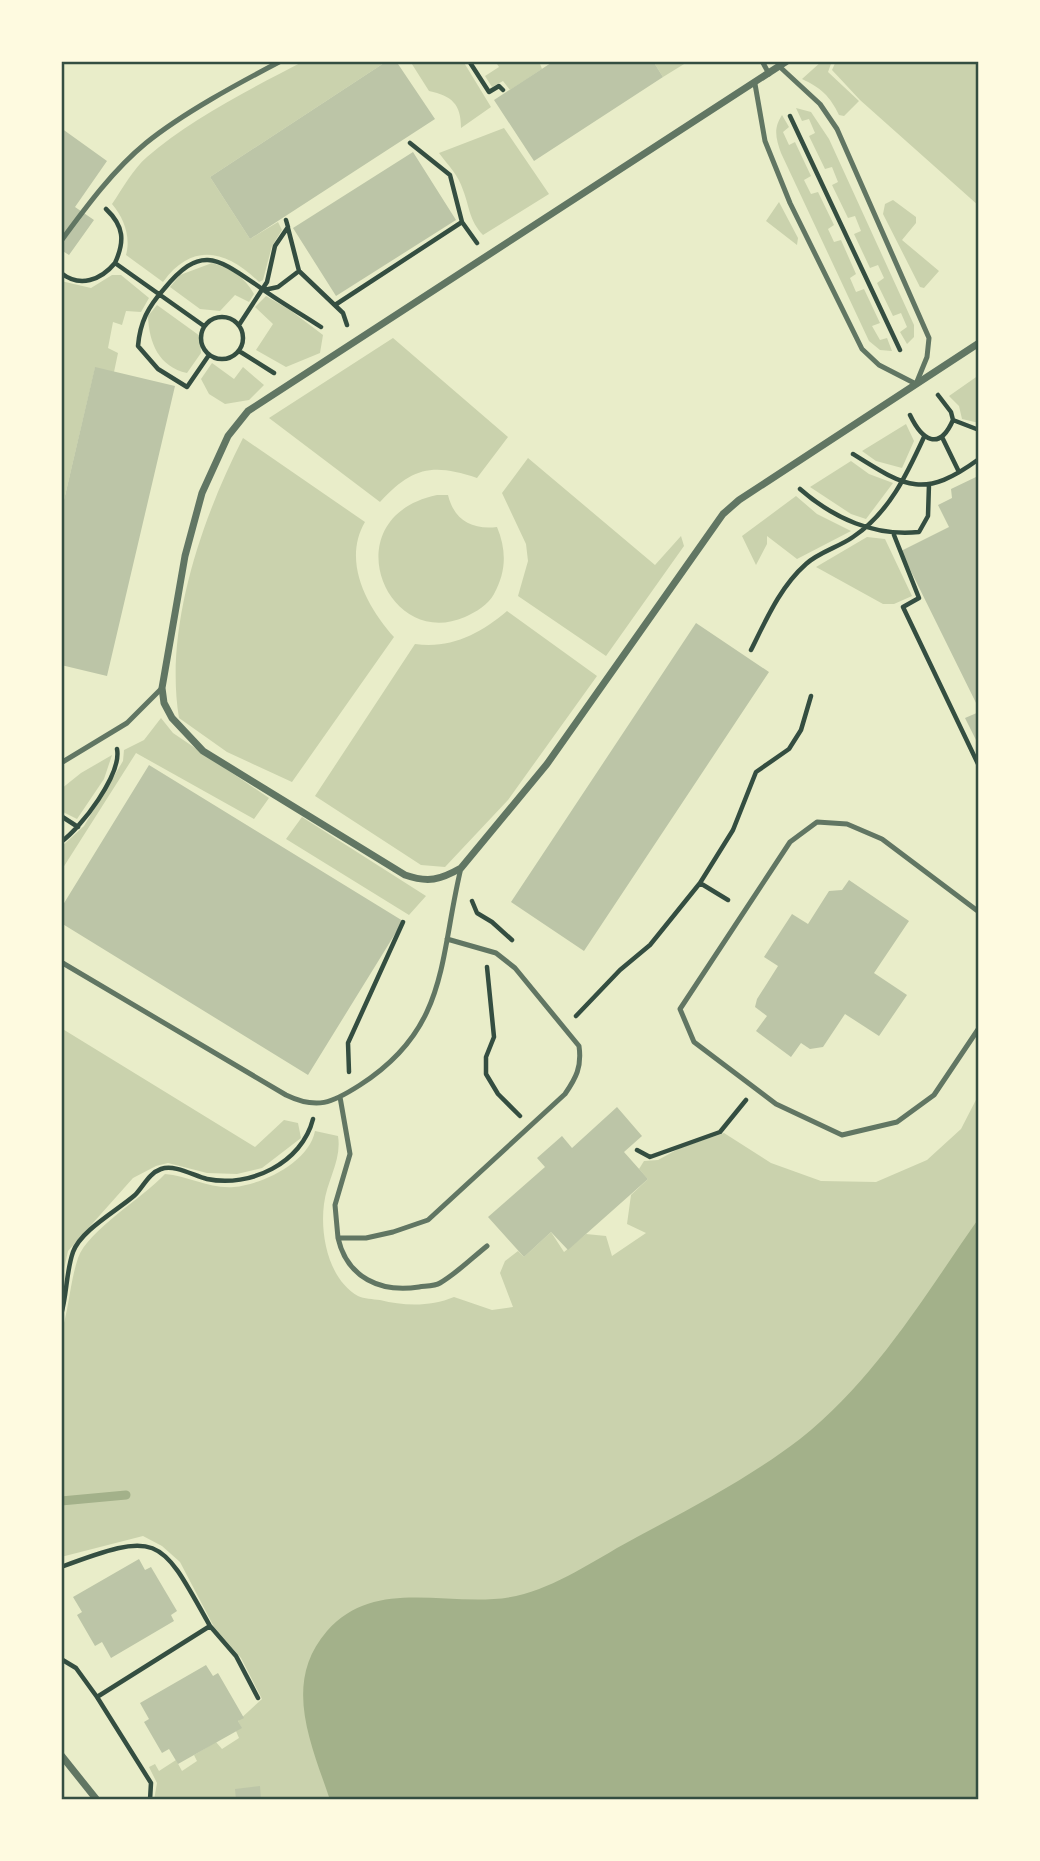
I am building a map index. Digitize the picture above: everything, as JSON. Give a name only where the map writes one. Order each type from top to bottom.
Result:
[{"type":"street","points":[[788,61],[289,383],[239,421],[202,493],[185,556],[163,688],[172,719],[203,751],[394,868],[424,881],[441,879],[461,868],[547,764],[723,514],[739,500],[979,343]]},
{"type":"street","points":[[61,1755],[97,1800]]},
{"type":"lane","points":[[61,241],[93,199],[147,143],[237,84],[281,61]]},
{"type":"lane","points":[[762,61],[769,75]]},
{"type":"lane","points":[[755,84],[765,141],[790,203],[862,349],[879,365],[916,384],[927,357],[929,338],[837,129],[820,104],[780,67]]},
{"type":"lane","points":[[61,763],[145,709],[163,688]]},
{"type":"lane","points":[[979,912],[883,839],[848,824],[817,822],[790,842],[680,1009],[694,1042],[776,1104],[842,1135],[897,1122],[934,1095],[979,1028]]},
{"type":"lane","points":[[61,962],[286,1095],[316,1105],[340,1097],[382,1071],[422,1025],[440,978],[461,868]]},
{"type":"lane","points":[[338,1238],[366,1238],[393,1233],[428,1220],[565,1094],[577,1077],[581,1062],[579,1046],[514,968],[496,953],[447,939]]},
{"type":"lane","points":[[340,1097],[350,1154],[335,1205],[340,1249],[356,1273],[370,1283],[386,1289],[439,1284],[487,1247]]},
{"type":"path","points":[[469,61],[489,92],[499,86],[503,90]]},
{"type":"path","points":[[790,116],[900,350]]},
{"type":"path","points":[[410,143],[450,175],[462,222],[480,246]]},
{"type":"path","points":[[61,273],[80,281],[102,276],[115,263],[122,248],[123,233],[114,217],[93,199]]},
{"type":"path","points":[[286,220],[299,271],[343,313],[349,330]]},
{"type":"path","points":[[335,305],[462,222]]},
{"type":"path","points":[[239,325],[263,290],[275,246],[288,227]]},
{"type":"path","points":[[209,355],[187,387],[158,369],[138,346],[140,322],[159,294],[178,272],[189,264],[210,259],[233,267],[263,290],[321,327]]},
{"type":"path","points":[[115,263],[204,326]]},
{"type":"path","points":[[263,290],[278,287],[299,271]]},
{"type":"path","points":[[221,316],[232,318],[243,333],[239,351],[225,359],[209,355],[200,342],[204,326],[221,316]]},
{"type":"path","points":[[239,351],[289,383]]},
{"type":"path","points":[[910,415],[924,436],[933,440],[943,437],[953,420],[951,412],[938,395]]},
{"type":"path","points":[[953,420],[979,430]]},
{"type":"path","points":[[751,650],[780,593],[807,563],[854,536],[883,510],[903,481],[924,436]]},
{"type":"path","points":[[943,437],[959,472]]},
{"type":"path","points":[[853,454],[913,486],[943,482],[979,459]]},
{"type":"path","points":[[800,489],[840,518],[894,535],[919,532],[928,516],[929,484]]},
{"type":"path","points":[[894,535],[919,598],[903,607],[979,766]]},
{"type":"path","points":[[570,1008],[578,1018],[620,970],[650,945],[700,883],[733,830],[756,772],[789,749],[801,730],[811,696]]},
{"type":"path","points":[[61,842],[78,827],[102,793],[119,758],[114,731]]},
{"type":"path","points":[[61,816],[78,827]]},
{"type":"path","points":[[461,868],[477,913],[492,922],[516,944]]},
{"type":"path","points":[[700,883],[728,900]]},
{"type":"path","points":[[353,1090],[347,1066],[348,1044],[403,922]]},
{"type":"path","points":[[485,950],[494,1037],[486,1056],[486,1074],[498,1094],[530,1126]]},
{"type":"path","points":[[637,1150],[650,1157],[720,1132],[755,1088]]},
{"type":"path","points":[[61,1315],[74,1250],[102,1218],[136,1194],[152,1175],[161,1168],[173,1168],[209,1179],[228,1181],[273,1170],[288,1160],[300,1147],[310,1130],[316,1105]]},
{"type":"path","points":[[61,1567],[112,1548],[142,1544],[159,1548],[184,1581],[210,1626],[236,1656],[258,1698]]},
{"type":"path","points":[[97,1697],[210,1626]]},
{"type":"path","points":[[61,1659],[76,1668],[97,1697],[151,1783],[150,1800]]},
{"type":"shaded area","points":[[304,61],[387,61],[210,177],[250,239],[278,222],[282,230],[272,246],[263,280],[259,282],[235,263],[210,255],[186,260],[163,282],[126,255],[128,241],[125,228],[112,204],[142,162],[202,117]]},
{"type":"shaded area","points":[[410,61],[463,61],[491,107],[461,128],[454,102],[429,91]]},
{"type":"shaded area","points":[[495,61],[539,61],[542,69],[510,90],[503,81],[492,87],[485,76],[499,67]]},
{"type":"shaded area","points":[[653,61],[689,61],[663,77]]},
{"type":"shaded area","points":[[822,61],[832,61],[828,72],[859,101],[844,116],[839,115],[824,93],[802,79]]},
{"type":"shaded area","points":[[836,61],[979,61],[979,206],[860,100],[832,70]]},
{"type":"shaded area","points":[[796,108],[811,112],[829,139],[914,325],[914,337],[907,344],[900,332],[907,327],[901,313],[893,316],[877,283],[884,278],[878,265],[870,268],[854,234],[861,231],[855,216],[848,218],[832,185],[838,182],[832,167],[825,169],[809,136],[815,133],[809,119],[802,121]]},
{"type":"shaded area","points":[[782,115],[789,127],[783,132],[789,145],[795,142],[811,176],[804,180],[811,194],[818,192],[834,225],[828,229],[834,242],[841,240],[856,274],[850,278],[856,292],[864,289],[880,323],[872,326],[880,340],[887,338],[892,351],[880,350],[869,341],[781,153],[776,134]]},
{"type":"shaded area","points":[[504,128],[549,194],[483,235],[472,219],[459,180],[439,153]]},
{"type":"shaded area","points":[[893,200],[916,217],[916,223],[902,240],[939,271],[924,288],[920,287],[883,214],[885,204]]},
{"type":"shaded area","points":[[779,202],[798,238],[797,245],[766,221]]},
{"type":"shaded area","points":[[212,263],[242,278],[254,294],[249,302],[235,295],[220,311],[200,309],[170,287],[180,275]]},
{"type":"shaded area","points":[[112,275],[121,275],[149,298],[141,312],[126,311],[122,325],[113,322],[108,348],[118,353],[114,372],[95,368],[61,513],[61,281],[91,288]]},
{"type":"shaded area","points":[[266,296],[323,335],[320,353],[286,367],[256,350],[273,324],[255,307]]},
{"type":"shaded area","points":[[157,305],[200,336],[201,353],[187,373],[169,365],[153,344],[148,316]]},
{"type":"shaded area","points":[[393,338],[508,437],[477,478],[448,470],[424,471],[402,481],[380,502],[269,418]]},
{"type":"shaded area","points":[[212,363],[234,379],[243,367],[264,385],[249,400],[225,404],[209,394],[201,379]]},
{"type":"shaded area","points":[[979,375],[979,423],[962,419],[959,406],[949,396]]},
{"type":"shaded area","points":[[906,424],[914,441],[902,468],[876,461],[862,451]]},
{"type":"shaded area","points":[[243,438],[365,522],[356,552],[357,568],[367,598],[394,637],[292,782],[227,752],[179,718],[177,648],[190,574],[214,503]]},
{"type":"shaded area","points":[[528,458],[655,565],[681,536],[684,546],[606,656],[518,596],[528,561],[526,544],[502,493]]},
{"type":"shaded area","points":[[851,461],[869,474],[893,483],[866,519],[851,514],[810,487]]},
{"type":"shaded area","points":[[437,495],[448,495],[455,511],[465,522],[480,527],[497,527],[504,561],[498,586],[485,605],[465,617],[437,623],[412,616],[393,600],[382,577],[379,552],[386,528],[405,508]]},
{"type":"shaded area","points":[[796,496],[817,514],[851,531],[797,559],[767,536],[767,544],[756,565],[742,536]]},
{"type":"shaded area","points":[[867,537],[885,539],[912,596],[894,604],[883,604],[816,567]]},
{"type":"shaded area","points":[[507,611],[597,676],[508,800],[445,867],[421,865],[315,796],[415,644],[453,642],[476,633]]},
{"type":"shaded area","points":[[161,718],[173,733],[269,798],[254,819],[136,753],[61,871],[61,847],[84,826],[123,761],[124,750],[144,740]]},
{"type":"shaded area","points":[[112,755],[104,779],[77,819],[61,811],[61,789],[81,773]]},
{"type":"shaded area","points":[[302,817],[426,896],[409,915],[286,839]]},
{"type":"shaded area","points":[[61,1028],[255,1147],[284,1120],[298,1123],[301,1138],[262,1168],[237,1174],[207,1173],[168,1163],[133,1178],[68,1251],[61,1283]]},
{"type":"shaded area","points":[[979,1094],[979,1800],[154,1800],[157,1783],[149,1767],[155,1764],[159,1771],[176,1760],[182,1771],[197,1761],[194,1755],[216,1742],[222,1749],[239,1738],[236,1731],[241,1727],[238,1721],[262,1699],[241,1658],[214,1627],[180,1562],[162,1546],[143,1536],[61,1557],[61,1334],[78,1258],[104,1225],[165,1174],[225,1187],[246,1185],[271,1176],[295,1162],[311,1142],[315,1131],[338,1136],[338,1153],[324,1204],[323,1229],[333,1267],[348,1288],[360,1297],[398,1303],[426,1304],[454,1297],[492,1310],[513,1307],[500,1273],[505,1261],[518,1251],[524,1257],[551,1232],[564,1252],[586,1234],[606,1236],[612,1256],[646,1233],[627,1224],[631,1195],[648,1179],[639,1169],[644,1161],[658,1160],[680,1148],[724,1133],[771,1163],[821,1181],[876,1182],[927,1160],[961,1129]]},
{"type":"shaded area","points":[[979,1218],[979,1800],[330,1800],[309,1735],[303,1692],[313,1651],[327,1631],[348,1613],[370,1603],[395,1598],[499,1599],[539,1589],[582,1568],[761,1467],[800,1439],[852,1390],[897,1335]]},
{"type":"building","points":[[387,61],[396,61],[435,119],[250,239],[210,177]]},
{"type":"building","points":[[554,61],[653,61],[663,77],[534,161],[494,100]]},
{"type":"building","points":[[61,128],[107,161],[75,207],[94,220],[69,255],[61,250]]},
{"type":"building","points":[[413,152],[456,220],[336,296],[293,228]]},
{"type":"building","points":[[95,367],[175,386],[107,676],[61,665],[61,513]]},
{"type":"building","points":[[976,477],[979,482],[979,709],[901,551],[949,527],[938,505],[952,498],[951,489]]},
{"type":"building","points":[[696,623],[769,672],[584,951],[511,902]]},
{"type":"building","points":[[979,712],[979,746],[965,718]]},
{"type":"building","points":[[149,765],[403,921],[308,1075],[61,923],[61,908]]},
{"type":"building","points":[[849,880],[909,921],[874,973],[907,995],[879,1036],[845,1014],[823,1047],[810,1049],[801,1043],[791,1057],[756,1031],[767,1016],[755,1007],[757,999],[778,966],[764,957],[792,914],[808,924],[829,891],[842,890]]},
{"type":"building","points":[[617,1107],[642,1136],[624,1152],[648,1179],[568,1250],[551,1232],[524,1257],[488,1217],[545,1167],[537,1158],[562,1136],[572,1148]]},
{"type":"building","points":[[139,1559],[145,1570],[151,1567],[177,1611],[171,1615],[174,1621],[111,1658],[102,1642],[95,1646],[77,1615],[82,1612],[73,1597]]},
{"type":"building","points":[[206,1665],[213,1676],[218,1673],[244,1718],[238,1721],[242,1728],[178,1764],[169,1749],[162,1753],[144,1722],[149,1719],[140,1703]]},
{"type":"building","points":[[260,1786],[261,1800],[236,1800],[235,1789]]},
{"type":"waterway","points":[[61,1501],[126,1495]]}]
